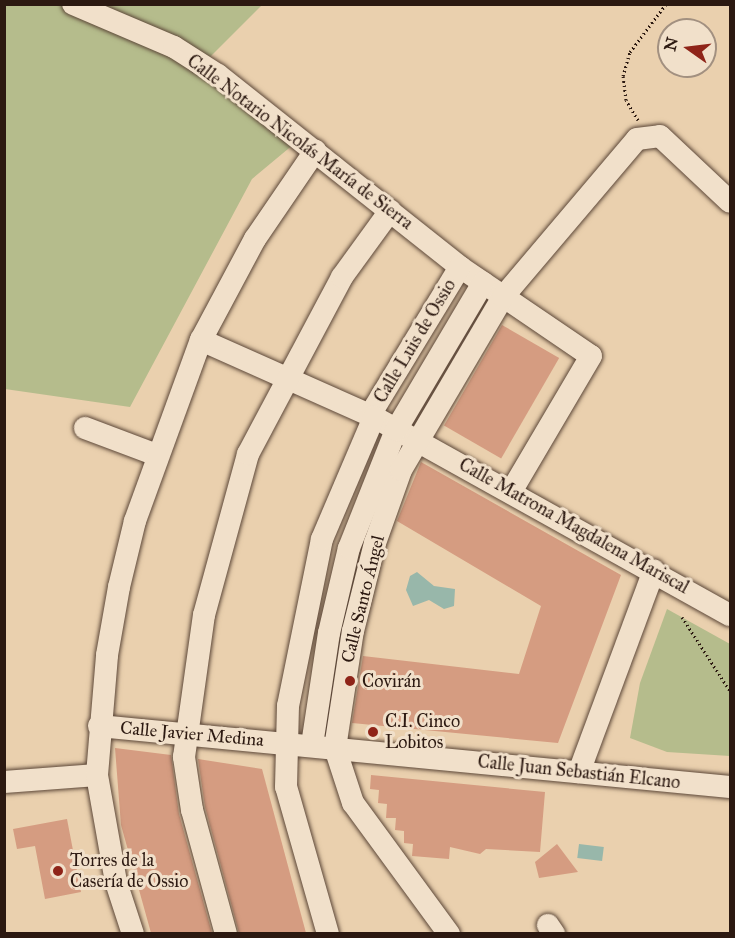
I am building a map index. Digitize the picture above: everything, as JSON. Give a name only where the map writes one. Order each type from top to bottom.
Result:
[{"type":"street","name":"Calle Notario Nicolás María de Sierra","points":[[73,4],[174,47],[218,75],[460,267],[591,356],[512,490]]},
{"type":"street","points":[[648,134],[660,136],[730,202]]},
{"type":"street","name":"Calle Santo Ángel","points":[[449,933],[353,803],[336,748],[352,631],[406,435],[502,297],[637,139],[648,134]]},
{"type":"street","points":[[133,933],[116,882],[97,774],[99,726],[120,587],[157,455],[201,340],[255,239],[315,151]]},
{"type":"street","points":[[226,933],[192,810],[184,757],[204,615],[221,544],[248,454],[291,380],[342,277],[390,210]]},
{"type":"street","name":"Calle Luis de Ossio","points":[[372,416],[460,267]]},
{"type":"street","name":"Calle Santo Ángel","points":[[312,746],[329,633],[349,548],[483,284]]},
{"type":"street","name":"Calle Matrona Magdalena Mariscal","points":[[201,340],[372,416],[512,490],[730,615]]},
{"type":"street","points":[[328,933],[286,787],[285,743],[301,627],[322,539],[372,416]]},
{"type":"street","points":[[85,428],[157,455]]},
{"type":"street","points":[[579,772],[654,570]]},
{"type":"street","name":"Calle Javier Medina","points":[[99,726],[285,743]]},
{"type":"street","name":"Calle Juan Sebastián Elcano","points":[[285,743],[730,787]]},
{"type":"street","points":[[4,782],[97,774]]},
{"type":"path","points":[[648,134],[626,100],[623,76],[630,52],[666,4]]},
{"type":"path","points":[[682,617],[730,691]]},
{"type":"green space","points":[[5,5],[262,5],[202,65],[300,139],[252,179],[130,407],[5,389]]},
{"type":"green space","points":[[667,609],[730,644],[730,756],[667,752],[630,738],[640,683]]},
{"type":"shaded area","points":[[417,572],[434,586],[455,589],[454,606],[444,609],[429,600],[413,606],[406,590],[410,576]]},
{"type":"shaded area","points":[[579,844],[604,847],[602,861],[577,858]]},
{"type":"building","points":[[502,325],[559,358],[501,458],[444,425]]},
{"type":"building","points":[[421,462],[621,575],[558,743],[352,723],[363,656],[519,674],[541,606],[397,521]]},
{"type":"building","points":[[115,748],[171,755],[179,814],[212,933],[151,933],[121,825]]},
{"type":"building","points":[[198,759],[262,769],[306,933],[239,933],[205,807]]},
{"type":"building","points":[[371,775],[545,792],[540,852],[486,849],[480,854],[450,847],[449,859],[412,856],[413,844],[404,843],[404,831],[395,830],[396,818],[386,818],[387,804],[378,803],[379,790],[370,789]]},
{"type":"building","name":"Torres de la Casería de Ossio","points":[[67,819],[81,892],[45,899],[35,846],[17,849],[13,829]]},
{"type":"building","points":[[557,844],[578,872],[539,878],[535,862]]},
{"type":"place","name":"Covirán","points":[[350,681]]},
{"type":"place","name":"C.I. Cinco Lobitos","points":[[373,732]]},
{"type":"place","name":"Torres de la Casería de Ossio","points":[[58,871]]}]
